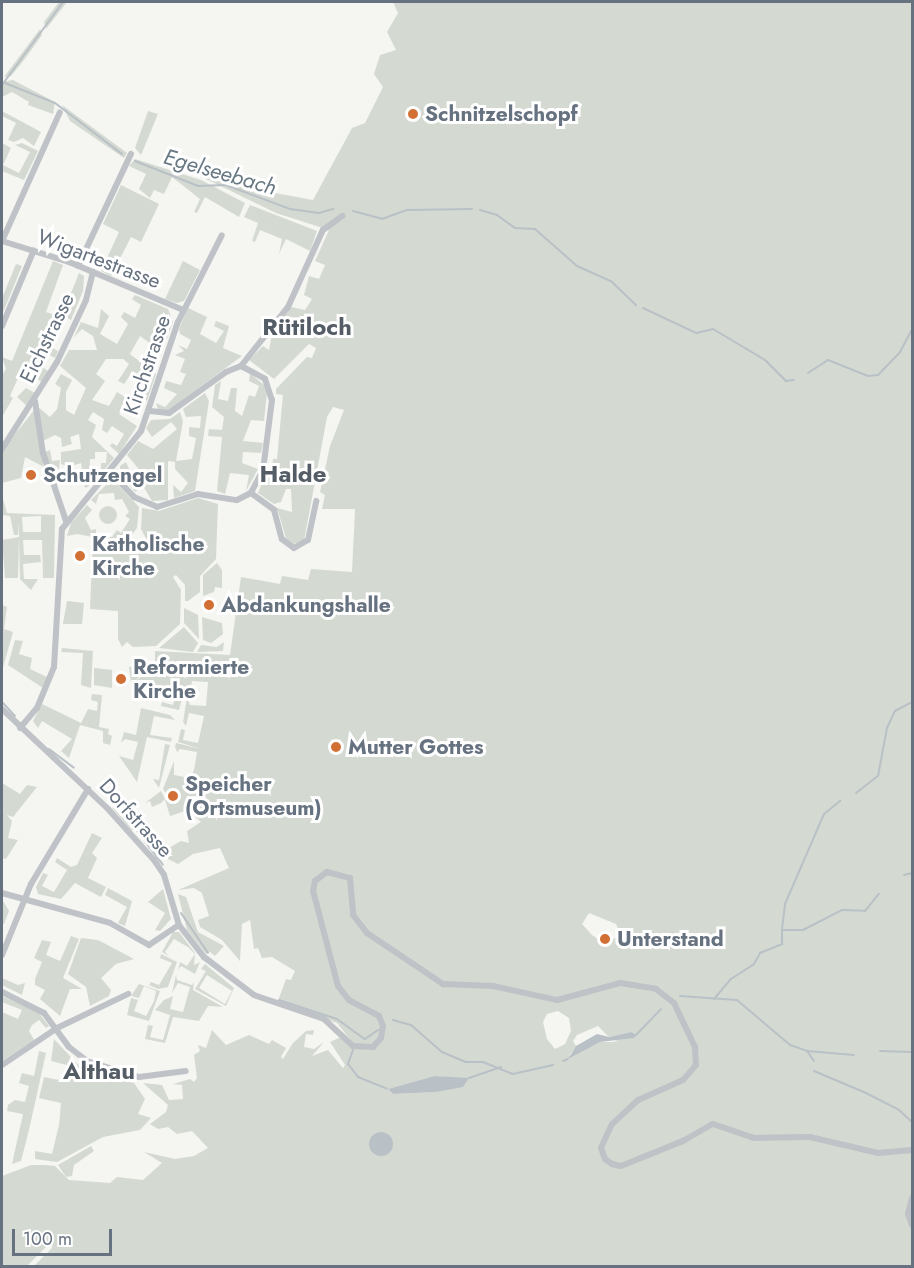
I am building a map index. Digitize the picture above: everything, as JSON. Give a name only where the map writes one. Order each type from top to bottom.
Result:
[{"type":"street","points":[[2,241],[60,112]]},
{"type":"street","points":[[78,266],[130,154]]},
{"type":"street","points":[[150,411],[169,413],[226,372],[241,366],[288,307],[323,230],[342,216]]},
{"type":"street","name":"Kirchstrasse","points":[[20,728],[37,708],[54,667],[58,641],[59,537],[66,521],[110,472],[141,431],[150,411],[183,310],[222,235]]},
{"type":"street","name":"Wigartestrasse","points":[[2,241],[78,266],[183,310]]},
{"type":"street","points":[[2,326],[34,250]]},
{"type":"street","name":"Eichstrasse","points":[[66,521],[43,453],[35,400],[76,324],[93,272]]},
{"type":"street","points":[[110,472],[134,497],[157,507],[198,494],[237,500],[251,493],[263,470],[272,400],[265,379],[241,366]]},
{"type":"street","points":[[2,449],[35,400]]},
{"type":"street","points":[[251,493],[274,510],[282,540],[294,548],[308,540],[316,501]]},
{"type":"street","name":"Dorfstrasse","points":[[2,709],[88,789],[160,869],[179,925],[204,957],[244,989],[335,1025],[357,1048],[373,1047],[383,1034],[379,1016],[345,996],[328,957],[313,886],[321,875],[333,872],[346,875],[352,882],[352,910],[360,926],[383,947],[434,981],[460,987],[493,986],[557,1000],[620,983],[656,989],[674,1003],[695,1047],[696,1065],[682,1080],[642,1098],[612,1124],[601,1148],[605,1159],[612,1164],[621,1166],[683,1142],[713,1124],[754,1138],[810,1137],[878,1153],[912,1150]]},
{"type":"street","points":[[2,955],[25,897],[88,789]]},
{"type":"street","points":[[2,892],[110,923],[149,945],[179,925]]},
{"type":"street","points":[[2,992],[35,1006],[57,1028],[77,1054],[114,1071],[139,1077],[186,1071]]},
{"type":"street","points":[[2,1065],[57,1028],[128,994]]},
{"type":"street","points":[[912,1198],[908,1214],[912,1225]]},
{"type":"shaded area","points":[[59,2],[67,2],[46,29],[44,22]]},
{"type":"shaded area","points":[[393,2],[912,2],[912,1266],[34,1266],[52,1248],[53,1240],[27,1266],[2,1266],[2,1176],[31,1165],[45,1165],[55,1166],[69,1180],[110,1183],[117,1177],[143,1180],[162,1163],[144,1152],[175,1159],[194,1156],[208,1148],[192,1131],[177,1134],[168,1127],[158,1129],[150,1124],[166,1112],[168,1105],[143,1083],[162,1085],[169,1100],[183,1099],[182,1085],[173,1084],[190,1079],[194,1082],[197,1078],[194,1055],[200,1051],[198,1045],[206,1048],[212,1030],[226,1045],[249,1035],[269,1044],[272,1040],[286,1048],[281,1057],[283,1059],[293,1043],[306,1031],[314,1030],[313,1035],[306,1034],[304,1047],[314,1049],[324,1042],[312,1056],[328,1050],[343,1068],[345,1065],[330,1042],[341,1037],[351,1048],[353,1043],[337,1023],[278,1001],[286,979],[291,980],[295,971],[272,957],[262,958],[258,948],[254,949],[250,920],[242,924],[240,961],[222,940],[200,927],[198,920],[209,916],[202,893],[194,888],[178,890],[229,868],[220,848],[193,854],[178,864],[158,854],[181,841],[189,843],[187,831],[201,822],[188,810],[170,816],[165,800],[179,798],[177,790],[167,795],[163,789],[174,761],[174,775],[190,778],[194,770],[197,752],[180,749],[177,752],[175,747],[176,743],[201,749],[178,742],[181,729],[185,730],[183,740],[198,743],[204,716],[189,713],[186,726],[183,722],[187,698],[190,705],[206,706],[208,682],[192,681],[191,686],[185,686],[179,710],[161,706],[162,702],[173,705],[176,693],[160,690],[154,699],[144,694],[145,683],[137,680],[155,666],[155,651],[230,655],[241,577],[280,584],[282,576],[308,580],[311,569],[352,572],[355,509],[322,509],[325,495],[320,492],[330,446],[344,410],[333,407],[327,417],[304,541],[293,544],[286,538],[277,508],[292,512],[291,489],[286,489],[281,502],[274,504],[258,493],[265,475],[271,475],[273,459],[277,459],[283,395],[276,394],[276,389],[307,357],[312,358],[316,348],[309,344],[274,379],[249,360],[263,346],[269,350],[272,334],[282,338],[286,331],[279,325],[291,307],[305,310],[312,299],[304,295],[309,276],[319,279],[325,265],[315,261],[329,230],[276,213],[200,176],[205,166],[259,190],[313,200],[352,128],[365,123],[383,87],[374,74],[380,55],[396,50],[387,32],[398,13]],"holes":[[[589,913],[616,924],[620,933],[614,939],[599,940],[582,924]],[[558,1011],[569,1018],[571,1031],[565,1044],[555,1049],[547,1039],[543,1022],[547,1014]],[[598,1026],[609,1037],[631,1032],[614,1042],[600,1042],[569,1056],[576,1046],[573,1041],[577,1035]],[[434,1076],[469,1079],[436,1092],[393,1094],[388,1089]]]},
{"type":"shaded area","points":[[40,29],[42,35],[24,60],[11,76],[4,77]]},
{"type":"shaded area","points":[[13,80],[55,102],[53,114],[28,105],[29,102],[12,92],[2,97],[2,82]]},
{"type":"shaded area","points":[[62,105],[127,153],[124,158],[70,121]]},
{"type":"shaded area","points":[[2,111],[41,132],[34,146],[23,138],[14,142],[8,140],[16,123],[2,116]]},
{"type":"shaded area","points":[[148,111],[158,114],[141,155],[135,148]]},
{"type":"shaded area","points":[[2,143],[11,148],[3,165],[19,173],[30,152],[15,145],[22,143],[38,151],[24,180],[2,171]]},
{"type":"shaded area","points":[[135,159],[201,180],[245,203],[239,217],[205,197],[197,213],[194,212],[200,199],[172,177],[164,194],[154,190],[150,198],[139,189],[146,174],[129,166]]},
{"type":"shaded area","points":[[121,185],[159,204],[141,242],[131,237],[111,276],[101,271],[119,232],[103,224]]},
{"type":"shaded area","points":[[250,205],[317,231],[310,251],[286,239],[279,254],[282,239],[260,230],[255,242],[252,241],[258,223],[244,217]]},
{"type":"shaded area","points":[[53,261],[63,265],[46,312],[58,316],[45,344],[58,351],[55,358],[41,350],[36,363],[48,371],[42,382],[29,374],[27,379],[22,375],[18,378],[10,396],[13,398],[2,417],[2,375],[6,369],[2,357],[12,361]]},
{"type":"shaded area","points":[[183,261],[200,270],[184,301],[177,303],[165,299]]},
{"type":"shaded area","points":[[16,264],[22,266],[2,315],[2,298]]},
{"type":"shaded area","points":[[79,273],[84,276],[83,291],[71,320],[62,316]]},
{"type":"shaded area","points":[[135,295],[168,309],[173,322],[159,359],[150,354],[155,347],[140,336],[130,354],[156,374],[147,401],[138,397],[145,386],[144,379],[133,371],[124,384],[118,381],[129,364],[123,359],[106,359],[96,374],[105,381],[92,400],[109,406],[117,392],[129,400],[119,414],[137,426],[119,454],[110,446],[112,443],[117,446],[124,434],[112,426],[107,433],[102,430],[104,419],[93,412],[88,420],[96,425],[92,437],[114,458],[101,474],[101,463],[106,463],[107,452],[95,452],[95,459],[90,459],[89,486],[85,488],[81,463],[69,467],[61,464],[61,452],[81,449],[79,434],[70,437],[72,444],[62,447],[61,438],[55,435],[43,441],[38,407],[50,417],[57,409],[61,388],[55,384],[61,374],[72,380],[66,392],[66,410],[74,415],[86,388],[60,366],[69,350],[97,350],[93,336],[82,329],[74,337],[81,322],[98,328],[101,309],[109,316],[100,334],[117,344],[128,324],[121,317],[124,312],[135,318],[141,305],[132,299]]},
{"type":"shaded area","points":[[188,308],[207,317],[200,334],[216,343],[224,331],[214,326],[216,321],[229,326],[223,348],[242,356],[167,411],[158,409],[156,403],[165,407],[177,394],[164,388],[166,381],[181,385],[186,374],[180,372],[185,359],[175,355],[184,351],[178,345],[187,349],[191,340],[180,334],[179,329]]},
{"type":"shaded area","points":[[250,373],[264,385],[267,393],[264,421],[251,420],[243,441],[263,443],[261,453],[243,452],[242,463],[258,469],[246,491],[249,475],[230,473],[225,494],[217,491],[222,437],[208,436],[209,429],[222,430],[224,417],[212,407],[215,385],[221,381],[218,399],[228,401],[231,388],[237,388],[235,411],[242,416],[249,395],[255,397],[259,386],[249,381]]},
{"type":"shaded area","points":[[26,388],[35,393],[27,406],[17,397]]},
{"type":"shaded area","points":[[205,393],[209,401],[195,491],[174,498],[173,485],[181,492],[188,483],[175,469],[175,462],[168,461],[168,500],[152,501],[143,486],[135,492],[120,473],[120,466],[126,462],[134,480],[143,474],[127,455],[138,441],[153,449],[177,429],[171,422],[152,437],[146,428],[151,420],[170,419],[180,412],[183,421],[176,461],[192,459],[196,438],[189,436],[189,427],[200,428],[201,416],[186,417],[183,409]]},
{"type":"shaded area","points":[[34,410],[44,467],[25,457],[21,478],[2,483],[2,451]]},
{"type":"shaded area","points":[[50,450],[52,461],[60,460],[57,487],[45,452]]},
{"type":"shaded area","points":[[109,482],[116,483],[139,507],[137,528],[131,536],[133,543],[146,549],[150,546],[141,529],[142,508],[159,511],[198,498],[218,504],[216,559],[200,576],[200,592],[188,601],[185,601],[185,585],[176,575],[173,577],[181,590],[180,624],[156,646],[133,647],[127,642],[122,647],[118,639],[118,611],[90,609],[93,537],[77,534],[67,536],[71,523],[87,505],[92,510],[85,518],[91,530],[96,529],[96,535],[112,537],[117,530],[121,533],[130,519],[125,516],[129,512],[122,499],[115,500],[114,493],[99,494],[96,504],[91,500]]},
{"type":"shaded area","points":[[2,495],[7,513],[55,515],[54,578],[43,578],[42,540],[23,540],[24,555],[40,555],[41,562],[23,564],[24,579],[38,579],[31,590],[20,579],[19,538],[18,578],[5,578],[2,540],[19,537],[19,522],[18,535],[14,535],[10,516],[2,515]],"holes":[[[41,516],[41,532],[23,532],[22,517]]]},
{"type":"shaded area","points":[[108,506],[114,509],[117,515],[114,521],[108,524],[102,521],[99,515],[102,509]]},
{"type":"shaded area","points":[[217,563],[222,570],[222,588],[215,587],[214,592],[203,596],[203,575]]},
{"type":"shaded area","points":[[67,601],[84,603],[82,624],[63,624]]},
{"type":"shaded area","points":[[2,605],[7,607],[4,629],[13,632],[2,671]]},
{"type":"shaded area","points":[[184,608],[198,615],[199,639],[184,623]]},
{"type":"shaded area","points":[[202,617],[222,623],[223,634],[211,643],[203,640]]},
{"type":"shaded area","points":[[184,627],[198,643],[193,652],[159,648]]},
{"type":"shaded area","points":[[15,640],[23,641],[19,654],[32,658],[30,669],[47,677],[43,688],[8,665]]},
{"type":"shaded area","points":[[224,642],[223,651],[197,652],[201,645],[217,647]]},
{"type":"shaded area","points":[[62,648],[93,651],[91,688],[81,685],[83,653],[61,652]]},
{"type":"shaded area","points":[[148,665],[135,682],[131,682],[129,667]]},
{"type":"shaded area","points":[[94,668],[112,670],[112,688],[94,685]]},
{"type":"shaded area","points":[[92,694],[102,695],[99,727],[109,729],[108,734],[112,736],[110,745],[103,743],[103,731],[80,725],[69,758],[61,751],[72,739],[42,721],[38,728],[33,721],[42,704],[81,723],[88,709],[97,711],[98,702],[91,700]]},
{"type":"shaded area","points":[[141,708],[170,715],[175,720],[154,716],[150,735],[172,738],[171,742],[147,737],[137,782],[119,756],[133,760],[138,742],[125,739],[121,743],[124,732],[136,735]]},
{"type":"shaded area","points":[[165,744],[170,745],[159,788],[153,779],[159,780]]},
{"type":"shaded area","points":[[2,783],[20,794],[27,785],[37,787],[13,817],[7,815],[12,821],[8,838],[18,840],[6,859],[2,858]]},
{"type":"shaded area","points":[[161,791],[165,799],[161,803],[152,807],[150,801],[145,803]]},
{"type":"shaded area","points":[[117,804],[130,809],[143,824],[132,831],[112,808]]},
{"type":"shaded area","points":[[92,833],[102,838],[92,853],[97,858],[88,878],[106,887],[101,897],[75,883],[61,899],[38,894],[36,887],[43,873],[48,875],[42,886],[54,892],[67,870],[55,862],[57,858],[71,867],[77,865]]},
{"type":"shaded area","points":[[108,888],[132,901],[125,926],[118,923],[127,907],[105,895]]},
{"type":"shaded area","points":[[163,889],[171,919],[160,931],[155,930],[165,913],[148,902]]},
{"type":"shaded area","points":[[178,894],[186,897],[198,932],[224,946],[215,956],[210,952],[206,954],[187,930]]},
{"type":"shaded area","points":[[2,899],[9,911],[4,924],[2,924]]},
{"type":"shaded area","points":[[173,932],[179,932],[195,954],[174,939],[165,952],[169,956],[162,952]]},
{"type":"shaded area","points":[[71,936],[79,939],[63,978],[82,989],[70,989],[60,1016],[40,999],[45,990],[35,985],[35,979],[42,962],[34,958],[42,940],[51,942],[46,955],[60,961]]},
{"type":"shaded area","points":[[81,938],[98,940],[134,959],[116,964],[101,978],[111,990],[109,996],[90,1006],[86,987],[68,974]]},
{"type":"shaded area","points":[[161,954],[177,962],[168,987],[158,989],[149,985],[151,982],[159,985],[172,963],[160,958]]},
{"type":"shaded area","points":[[195,954],[194,965],[200,962],[195,974],[181,966],[178,970],[180,962],[187,966]]},
{"type":"shaded area","points":[[205,964],[234,988],[226,1006],[195,989],[206,971],[201,969]],"holes":[[[207,975],[232,991],[225,1004],[199,988]]]},
{"type":"shaded area","points":[[176,975],[177,980],[192,985],[194,982],[193,990],[223,1007],[208,1006],[199,1021],[173,1017],[165,1043],[145,1039],[148,1025],[153,1026],[150,1037],[163,1040],[170,1015],[155,1010],[164,1000],[173,996],[170,1009],[183,1012],[190,987],[178,983],[172,993]]},
{"type":"shaded area","points":[[2,978],[18,985],[25,983],[22,995],[2,985]]},
{"type":"shaded area","points":[[139,984],[160,991],[149,1021],[127,1015],[131,998],[138,1000],[134,1011],[146,1016],[154,1001],[156,991],[144,986],[139,998],[131,996]]},
{"type":"shaded area","points":[[2,996],[39,1013],[49,1026],[46,1028],[39,1020],[32,1025],[29,1031],[34,1040],[2,1061],[2,1012],[18,1019],[22,1010],[2,1002]]},
{"type":"shaded area","points":[[631,1032],[636,1035],[634,1038],[600,1042],[568,1059],[576,1046],[597,1034],[609,1037]]},
{"type":"shaded area","points":[[54,1039],[83,1070],[134,1083],[145,1099],[138,1114],[151,1118],[140,1130],[103,1137],[57,1162],[35,1159],[35,1151],[52,1154],[59,1125],[61,1103],[39,1098],[44,1077],[64,1081],[67,1065],[51,1061]]},
{"type":"shaded area","points":[[39,1051],[46,1053],[29,1130],[21,1161],[12,1164],[23,1114],[7,1111],[8,1105],[15,1100],[25,1102],[29,1086],[19,1083],[22,1073],[34,1076]]},
{"type":"shaded area","points":[[434,1076],[469,1078],[463,1087],[436,1092],[393,1094],[388,1089]]},
{"type":"shaded area","points":[[376,1132],[386,1132],[393,1139],[393,1149],[386,1156],[376,1156],[369,1149],[369,1139]]},
{"type":"shaded area","points":[[91,1146],[94,1151],[74,1165],[72,1176],[66,1177],[58,1165]]},
{"type":"waterway","points":[[2,85],[63,2]]},
{"type":"waterway","name":"Egelseebach","points":[[5,83],[55,103],[122,154]]},
{"type":"waterway","name":"Egelseebach","points":[[135,161],[198,186],[226,185],[290,209],[319,213],[333,209]]},
{"type":"waterway","name":"Egelseebach","points":[[353,211],[382,219],[407,210],[472,209]]},
{"type":"waterway","name":"Egelseebach","points":[[480,210],[497,215],[515,228],[535,229],[577,266],[611,281],[636,305]]},
{"type":"waterway","name":"Egelseebach","points":[[643,308],[696,333],[713,329],[765,360],[786,381],[794,380]]},
{"type":"waterway","name":"Egelseebach","points":[[808,373],[828,360],[868,376],[878,375],[900,352],[912,329]]},
{"type":"waterway","points":[[2,702],[15,716]]},
{"type":"waterway","points":[[856,793],[878,776],[887,728],[895,711],[912,702]]},
{"type":"waterway","points":[[49,749],[74,768]]},
{"type":"waterway","points":[[103,787],[163,865]]},
{"type":"waterway","points":[[782,929],[785,904],[824,814],[840,801]]},
{"type":"waterway","points":[[904,875],[912,873]]},
{"type":"waterway","points":[[714,999],[731,979],[754,964],[760,953],[782,944],[782,930],[803,930],[842,910],[865,911],[879,894]]},
{"type":"waterway","points":[[181,913],[208,953]]},
{"type":"waterway","points":[[680,996],[737,1000],[790,1045],[807,1051],[854,1055]]},
{"type":"waterway","points":[[279,1000],[337,1019],[365,1039],[378,1030]]},
{"type":"waterway","points":[[636,1035],[661,1009]]},
{"type":"waterway","points":[[393,1020],[411,1025],[442,1052],[465,1062],[483,1062],[513,1074],[553,1065]]},
{"type":"waterway","points":[[353,1050],[348,1064],[358,1077],[387,1089]]},
{"type":"waterway","points":[[807,1051],[814,1061]]},
{"type":"waterway","points":[[880,1051],[912,1052]]},
{"type":"waterway","points":[[563,1061],[568,1059]]},
{"type":"waterway","points":[[469,1078],[501,1067]]},
{"type":"waterway","points":[[814,1071],[899,1110],[912,1122]]},
{"type":"place","name":"Schnitzelschopf","points":[[413,114]]},
{"type":"place","name":"Schutzengel","points":[[31,475]]},
{"type":"place","name":"Katholische Kirche","points":[[80,556]]},
{"type":"place","name":"Abdankungshalle","points":[[209,605]]},
{"type":"place","name":"Reformierte Kirche","points":[[121,679]]},
{"type":"place","name":"Mutter Gottes","points":[[336,747]]},
{"type":"place","name":"Speicher (Ortsmuseum)","points":[[173,796]]},
{"type":"place","name":"Unterstand","points":[[605,939]]},
{"type":"district","name":"Rütiloch","points":[[307,327]]},
{"type":"district","name":"Halde","points":[[293,474]]},
{"type":"district","name":"Althau","points":[[99,1071]]}]
